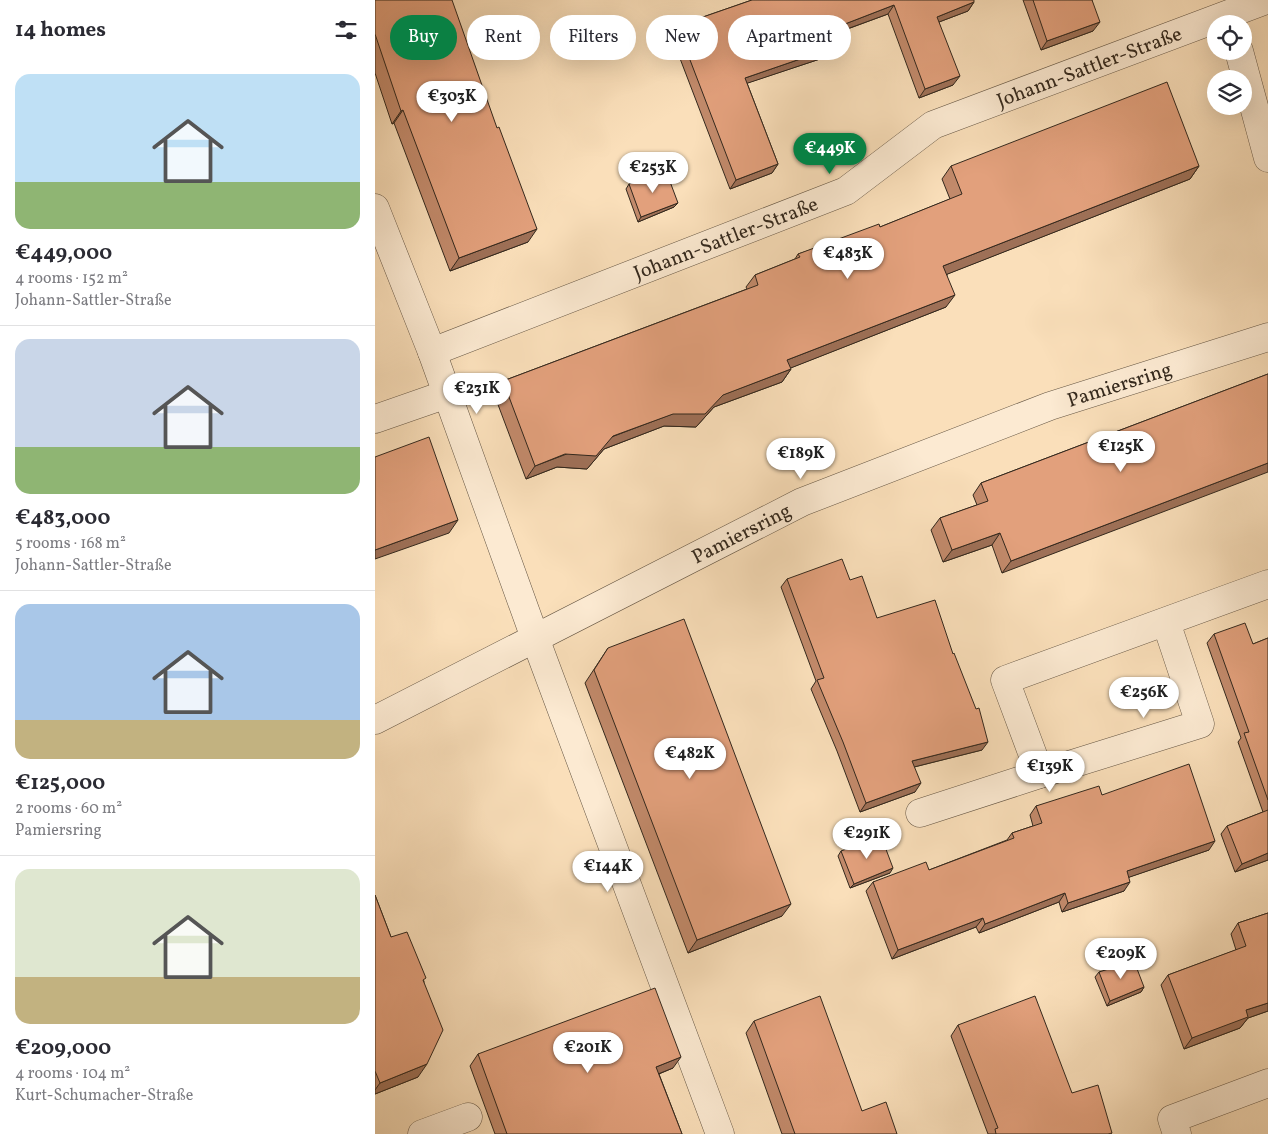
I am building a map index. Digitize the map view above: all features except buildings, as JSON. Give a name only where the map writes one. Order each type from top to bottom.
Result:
[{"type":"street","name":"Johann-Sattler-Straße","points":[[432,352],[846,191],[933,126],[1229,12],[1265,0]]},
{"type":"street","points":[[1241,60],[1268,158]]},
{"type":"street","points":[[375,208],[432,352],[535,638],[721,1134]]},
{"type":"street","name":"Pamiersring","points":[[375,720],[802,502],[1050,406],[1268,338]]},
{"type":"street","points":[[375,419],[447,394]]},
{"type":"street","points":[[1040,774],[1005,680],[1268,584]]},
{"type":"street","points":[[920,812],[1200,724],[1165,622]]},
{"type":"street","points":[[1177,1134],[1172,1119],[1268,1083]]},
{"type":"street","points":[[422,1134],[468,1117]]}]
